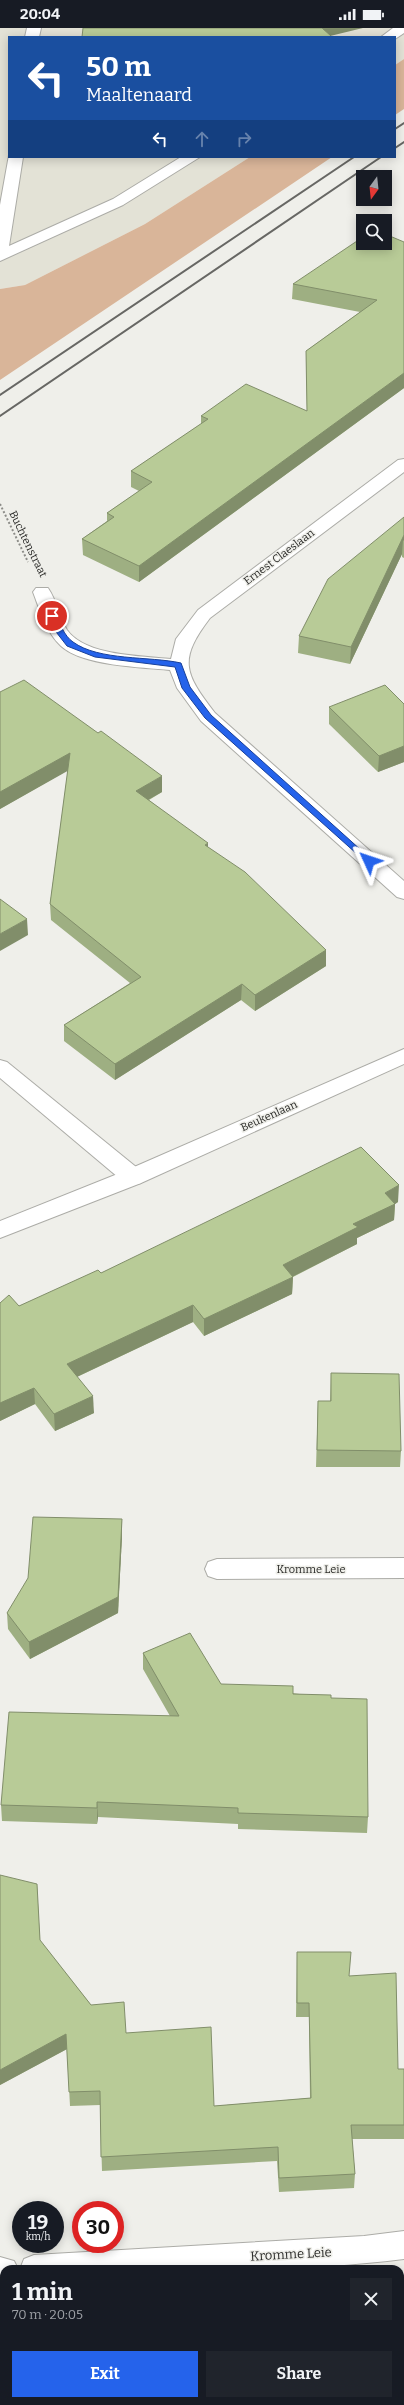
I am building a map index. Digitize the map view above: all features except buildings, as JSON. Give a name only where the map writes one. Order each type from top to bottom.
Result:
[{"type":"street","points":[[390,36],[403,28]]},
{"type":"street","points":[[0,256],[15,158]]},
{"type":"street","points":[[0,256],[118,202],[190,158]]},
{"type":"street","name":"Ernest Claeslaan","points":[[178,665],[185,640],[204,614],[403,466]]},
{"type":"street","points":[[42,592],[57,628],[70,644],[95,654],[178,665],[186,688],[208,717],[404,892]]},
{"type":"street","name":"Beukenlaan","points":[[0,1230],[133,1177],[404,1056]]},
{"type":"street","points":[[0,1067],[133,1177]]},
{"type":"street","name":"Kromme Leie","points":[[217,1569],[404,1568]]},
{"type":"street","name":"Kromme Leie","points":[[103,2265],[364,2250],[404,2245]]},
{"type":"path","name":"Buchtenstraat","points":[[0,504],[42,592]]},
{"type":"shaded area","points":[[0,28],[404,28],[404,59],[396,64],[396,36],[8,36],[8,158],[248,158],[145,224],[25,285],[0,289]]},
{"type":"shaded area","points":[[404,59],[404,109],[396,114],[396,64]]},
{"type":"shaded area","points":[[248,158],[331,158],[0,380],[0,289],[25,285],[145,224]]},
{"type":"railway","points":[[396,128],[404,123]]},
{"type":"railway","points":[[396,147],[404,142]]},
{"type":"railway","points":[[0,395],[353,158]]},
{"type":"railway","points":[[0,416],[380,158]]},
{"type":"route","points":[[52,616],[57,628],[70,644],[95,654],[178,665],[186,688],[208,717],[369,861]]}]
